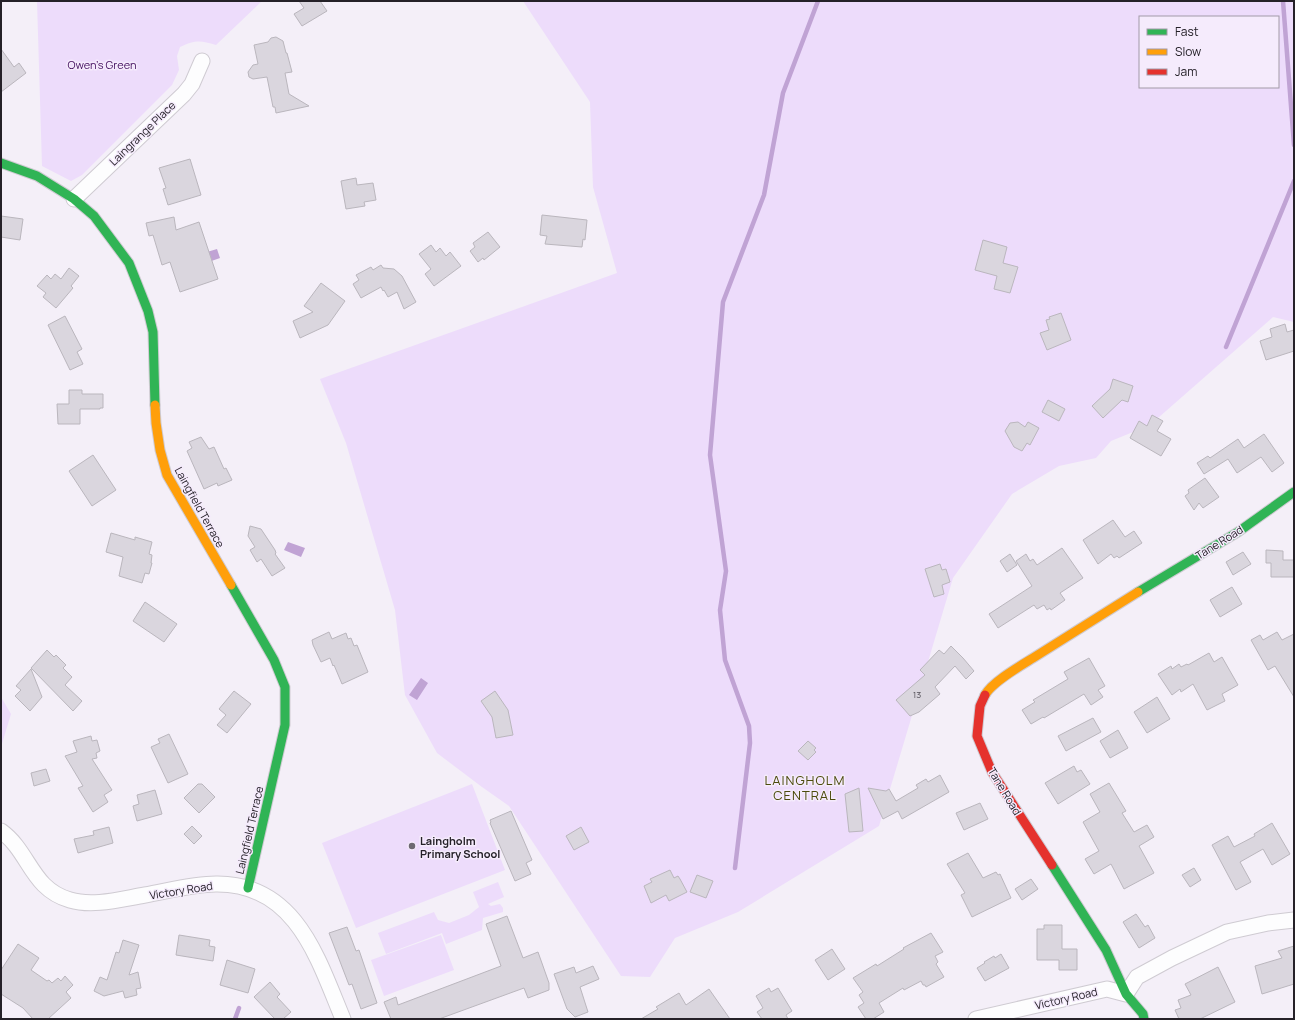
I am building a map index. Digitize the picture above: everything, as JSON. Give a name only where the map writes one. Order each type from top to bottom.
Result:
[{"type":"street","name":"Laingrange Place","points":[[74,198],[184,94],[192,84],[202,61]]},
{"type":"street","name":"Laingfield Terrace","points":[[1,163],[37,176],[74,198],[94,216],[129,263],[140,287],[153,332],[156,423],[160,450],[167,475],[274,660],[285,687],[285,725],[248,888]]},
{"type":"street","name":"Tane Road","points":[[1126,994],[1106,950],[992,772],[977,736],[980,706],[988,690],[1010,673],[1089,622],[1238,532],[1294,492]]},
{"type":"street","name":"Victory Road","points":[[1,831],[18,847],[42,884],[51,892],[71,901],[99,902],[216,884],[248,888],[264,895],[282,907],[301,929],[320,963],[343,1019]]},
{"type":"street","points":[[1144,1019],[1143,1014],[1126,994],[1137,977],[1172,958],[1227,932],[1268,923],[1294,920]]},
{"type":"street","name":"Victory Road","points":[[976,1019],[1107,989],[1126,994]]},
{"type":"green space","name":"Owen's Green","points":[[37,1],[262,1],[216,45],[206,42],[198,42],[180,47],[177,56],[179,70],[172,85],[82,175],[71,181],[42,166]]},
{"type":"green space","points":[[523,1],[1294,1],[1294,322],[1273,317],[1150,425],[1111,441],[1096,458],[1059,466],[1012,494],[953,578],[879,826],[738,912],[675,938],[650,977],[621,976],[509,806],[437,753],[405,695],[395,610],[346,443],[320,379],[617,273],[593,187],[590,102]]},
{"type":"green space","points":[[1,697],[11,714],[1,747]]},
{"type":"green space","points":[[472,784],[505,870],[356,928],[322,843]]},
{"type":"green space","points":[[498,882],[504,897],[488,904],[491,906],[500,904],[503,908],[503,912],[483,918],[482,930],[446,944],[442,933],[386,954],[378,933],[434,912],[438,920],[449,923],[469,915],[479,907],[473,892]]},
{"type":"green space","points":[[441,935],[454,970],[384,996],[371,960]]},
{"type":"shaded area","points":[[217,249],[220,258],[200,265],[197,255]]},
{"type":"shaded area","points":[[288,542],[305,548],[301,557],[284,550]]},
{"type":"shaded area","points":[[421,678],[428,683],[417,700],[409,695]]},
{"type":"building","points":[[299,1],[320,1],[327,11],[302,26],[294,14],[304,8]]},
{"type":"building","points":[[276,37],[283,41],[292,72],[285,73],[289,94],[309,106],[276,113],[275,107],[273,107],[267,77],[253,79],[249,77],[248,72],[253,65],[258,64],[254,45],[268,42],[271,38]]},
{"type":"building","points":[[1,49],[14,67],[19,63],[26,73],[1,92]]},
{"type":"building","points":[[190,159],[201,195],[168,205],[163,189],[166,188],[159,168]]},
{"type":"building","points":[[356,178],[357,185],[373,183],[376,200],[364,202],[365,206],[346,209],[341,181]]},
{"type":"building","points":[[542,215],[587,220],[585,240],[583,239],[582,247],[545,244],[547,236],[540,235]]},
{"type":"building","points":[[1,216],[23,219],[20,240],[1,237]]},
{"type":"building","points":[[174,217],[176,230],[199,222],[218,279],[180,292],[170,262],[162,265],[153,235],[149,236],[146,223]]},
{"type":"building","points":[[488,232],[500,247],[484,260],[483,258],[478,262],[470,251],[475,247],[473,243]]},
{"type":"building","points":[[983,240],[1007,247],[1003,263],[1018,267],[1010,293],[994,289],[997,276],[975,270]]},
{"type":"building","points":[[431,245],[436,252],[440,248],[446,256],[450,252],[461,266],[434,286],[425,274],[431,269],[419,254]]},
{"type":"building","points":[[381,265],[383,268],[394,269],[402,276],[416,302],[404,309],[397,292],[388,297],[381,287],[361,298],[353,284],[359,280],[356,275],[371,267],[373,270]]},
{"type":"building","points":[[69,268],[79,276],[71,286],[73,288],[56,308],[43,297],[46,293],[37,286],[47,275],[51,279],[55,274],[61,279]]},
{"type":"building","points":[[321,283],[345,301],[328,325],[300,338],[293,321],[313,312],[304,306]]},
{"type":"building","points":[[1061,313],[1071,340],[1047,350],[1040,333],[1049,330],[1046,320],[1050,319],[1049,317]]},
{"type":"building","points":[[65,316],[82,349],[77,352],[83,364],[70,370],[48,325]]},
{"type":"building","points":[[1285,324],[1287,332],[1294,330],[1294,351],[1266,360],[1260,341],[1272,337],[1270,329]]},
{"type":"building","points":[[1113,379],[1133,386],[1128,402],[1122,400],[1103,418],[1092,406],[1110,389]]},
{"type":"building","points":[[69,390],[82,390],[82,394],[103,394],[103,408],[80,409],[80,424],[58,424],[57,404],[69,404]]},
{"type":"building","points":[[1048,400],[1065,409],[1059,421],[1042,412]]},
{"type":"building","points":[[1152,415],[1163,421],[1157,431],[1171,439],[1161,456],[1130,438],[1139,421],[1147,426]]},
{"type":"building","points":[[1018,422],[1025,427],[1028,422],[1039,428],[1030,445],[1027,443],[1022,451],[1014,447],[1005,431],[1010,423]]},
{"type":"building","points":[[1264,434],[1284,463],[1272,472],[1261,457],[1237,473],[1228,459],[1204,474],[1197,463],[1208,456],[1210,458],[1238,439],[1244,448]]},
{"type":"building","points":[[201,437],[209,449],[214,447],[224,469],[226,468],[232,480],[218,486],[217,483],[204,489],[187,451],[192,448],[189,442]]},
{"type":"building","points":[[93,455],[116,490],[92,506],[69,471]]},
{"type":"building","points":[[1205,478],[1219,497],[1203,508],[1199,503],[1194,510],[1185,496],[1189,493],[1188,490]]},
{"type":"building","points":[[1113,520],[1125,537],[1134,531],[1142,543],[1119,558],[1117,556],[1114,558],[1111,554],[1098,564],[1083,540]]},
{"type":"building","points":[[250,526],[261,529],[285,568],[272,576],[261,559],[257,562],[250,550],[255,547],[248,536]]},
{"type":"building","points":[[111,533],[135,540],[135,537],[152,542],[149,554],[152,555],[152,563],[149,574],[145,573],[142,583],[119,576],[123,557],[106,552]]},
{"type":"building","points":[[1062,548],[1083,578],[1060,593],[1065,600],[1051,610],[1050,608],[1047,610],[1044,605],[1037,609],[1034,605],[998,628],[989,614],[1032,586],[1016,561],[1026,554],[1030,561],[1033,559],[1037,565]]},
{"type":"building","points":[[1266,550],[1283,551],[1283,560],[1294,560],[1294,577],[1271,577],[1271,563],[1266,563]]},
{"type":"building","points":[[1243,552],[1251,564],[1233,575],[1226,562]]},
{"type":"building","points":[[1010,554],[1017,565],[1007,572],[1000,561]]},
{"type":"building","points":[[940,564],[942,570],[946,569],[950,582],[942,585],[944,594],[934,597],[925,569]]},
{"type":"building","points":[[1232,587],[1242,604],[1220,617],[1210,600]]},
{"type":"building","points":[[145,602],[177,624],[164,642],[133,621]]},
{"type":"building","points":[[329,632],[332,639],[346,633],[348,639],[351,638],[354,646],[357,645],[368,672],[342,684],[330,658],[321,662],[313,645],[312,640]]},
{"type":"building","points":[[1277,632],[1282,640],[1294,634],[1294,697],[1275,666],[1268,670],[1251,640],[1260,635],[1263,640]]},
{"type":"building","points":[[951,646],[974,671],[966,679],[955,666],[935,687],[940,694],[919,712],[910,716],[896,700],[925,675],[920,670],[939,650],[944,654]]},
{"type":"building","points":[[47,650],[54,657],[56,655],[66,665],[63,668],[72,677],[65,685],[82,701],[73,711],[31,668]]},
{"type":"building","points":[[1209,653],[1214,662],[1222,657],[1238,685],[1222,694],[1225,701],[1207,710],[1193,684],[1181,692],[1180,689],[1172,695],[1158,674],[1171,666],[1172,669],[1179,664],[1181,667],[1187,664],[1188,665]]},
{"type":"building","points":[[1089,658],[1105,686],[1098,690],[1103,697],[1091,705],[1084,694],[1031,724],[1022,710],[1035,702],[1033,700],[1068,679],[1064,672]]},
{"type":"building","points":[[31,669],[42,697],[30,711],[15,696],[21,690],[16,686]]},
{"type":"building","points":[[234,691],[251,704],[227,733],[217,725],[226,715],[219,709]]},
{"type":"building","points":[[495,691],[508,710],[513,735],[496,738],[492,717],[481,701]]},
{"type":"building","points":[[1157,697],[1170,719],[1147,733],[1134,712]]},
{"type":"building","points":[[1093,718],[1101,732],[1066,751],[1058,736]]},
{"type":"building","points":[[1118,730],[1128,748],[1110,758],[1100,741]]},
{"type":"building","points":[[169,734],[188,774],[168,783],[151,747],[160,743],[158,739]]},
{"type":"building","points":[[91,736],[92,741],[97,740],[100,751],[96,753],[97,758],[92,759],[112,790],[104,795],[108,802],[93,812],[78,788],[83,786],[65,756],[77,752],[73,741]]},
{"type":"building","points":[[808,741],[816,748],[814,750],[816,752],[808,760],[798,751]]},
{"type":"building","points":[[1074,766],[1077,772],[1081,770],[1090,784],[1058,804],[1045,783]]},
{"type":"building","points":[[46,769],[50,781],[34,786],[31,773]]},
{"type":"building","points":[[940,775],[949,792],[902,819],[898,811],[883,819],[868,788],[886,791],[889,789],[896,801],[918,788],[916,785],[926,779],[928,782]]},
{"type":"building","points":[[1109,783],[1126,811],[1122,813],[1134,832],[1147,825],[1154,837],[1139,846],[1154,873],[1124,889],[1111,864],[1094,874],[1085,859],[1099,851],[1083,822],[1100,812],[1090,794]]},
{"type":"building","points":[[198,784],[202,784],[215,797],[199,813],[184,798]]},
{"type":"building","points":[[859,788],[863,831],[849,832],[845,794]]},
{"type":"building","points":[[155,790],[162,814],[137,821],[133,806],[139,804],[137,795]]},
{"type":"building","points":[[980,803],[988,819],[964,830],[956,813]]},
{"type":"building","points":[[511,811],[532,860],[526,863],[531,874],[515,881],[490,823],[490,820]]},
{"type":"building","points":[[1272,823],[1290,854],[1272,865],[1263,849],[1240,862],[1251,882],[1236,890],[1212,845],[1228,836],[1234,847],[1255,836],[1254,834]]},
{"type":"building","points":[[192,826],[202,836],[194,844],[184,834]]},
{"type":"building","points":[[109,827],[113,843],[78,853],[74,839],[94,835],[93,831]]},
{"type":"building","points":[[581,827],[589,842],[574,850],[566,836]]},
{"type":"building","points":[[968,853],[983,878],[996,872],[998,875],[1000,874],[1011,898],[972,917],[961,895],[965,893],[947,864]]},
{"type":"building","points":[[1194,868],[1201,880],[1190,887],[1182,875]]},
{"type":"building","points":[[670,870],[674,878],[678,876],[687,892],[669,901],[666,895],[651,903],[644,886],[652,882],[650,879]]},
{"type":"building","points":[[697,875],[713,881],[706,898],[690,892]]},
{"type":"building","points":[[1031,879],[1038,889],[1022,900],[1015,889]]},
{"type":"building","points":[[1136,914],[1145,927],[1148,925],[1155,938],[1139,948],[1123,922]]},
{"type":"building","points":[[507,916],[523,958],[538,952],[549,983],[549,990],[528,998],[524,988],[439,1019],[391,1019],[384,1002],[396,997],[398,1005],[501,966],[486,924]]},
{"type":"building","points":[[1044,925],[1062,925],[1062,949],[1077,949],[1077,970],[1059,970],[1059,960],[1037,960],[1037,929],[1044,929]]},
{"type":"building","points":[[347,927],[356,951],[359,950],[377,1003],[361,1009],[352,984],[349,985],[329,933]]},
{"type":"building","points":[[931,933],[943,952],[935,956],[938,962],[936,964],[944,977],[926,987],[921,981],[904,990],[903,988],[879,1003],[884,1012],[873,1019],[866,1019],[858,1007],[864,1003],[859,995],[863,992],[853,978],[876,964],[877,966],[904,949],[903,948]]},
{"type":"building","points":[[179,935],[210,940],[209,946],[215,947],[213,961],[176,955]]},
{"type":"building","points":[[123,940],[139,945],[129,975],[138,972],[141,988],[136,989],[137,995],[125,998],[123,991],[104,996],[94,991],[100,977],[107,980],[116,952],[119,953]]},
{"type":"building","points":[[18,944],[39,958],[31,970],[52,983],[58,978],[61,981],[65,976],[73,985],[66,992],[71,998],[48,1019],[33,1019],[23,1008],[1,994],[1,970]]},
{"type":"building","points":[[1294,946],[1294,984],[1262,994],[1255,966],[1282,958],[1278,951]]},
{"type":"building","points":[[832,949],[845,969],[828,980],[815,960]]},
{"type":"building","points":[[1001,954],[1009,968],[985,981],[977,968],[994,956],[995,958]]},
{"type":"building","points":[[227,960],[255,969],[248,993],[220,985]]},
{"type":"building","points":[[593,966],[599,979],[580,987],[588,1012],[575,1017],[567,1009],[554,974],[574,967],[576,973]]},
{"type":"building","points":[[1218,967],[1235,1002],[1200,1019],[1179,1019],[1175,1010],[1181,1008],[1178,1000],[1191,995],[1185,984]]},
{"type":"building","points":[[270,982],[280,994],[277,997],[291,1012],[283,1019],[275,1019],[254,997]]},
{"type":"building","points":[[769,988],[771,992],[778,988],[792,1011],[786,1015],[788,1019],[762,1019],[757,1012],[763,1008],[756,996]]},
{"type":"building","points":[[709,989],[730,1019],[641,1019],[658,1009],[656,1007],[679,993],[686,1005]]},
{"type":"waterway","points":[[735,868],[750,743],[749,726],[725,660],[720,610],[726,571],[710,455],[723,302],[764,195],[783,93],[818,1]]},
{"type":"waterway","points":[[1283,1],[1294,145]]},
{"type":"waterway","points":[[1226,347],[1294,181]]},
{"type":"waterway","points":[[235,1019],[239,1008]]},
{"type":"traffic: fast","points":[[1,163],[37,176],[74,199],[94,216],[129,263],[148,311],[153,332],[155,405]]},
{"type":"traffic: fast","points":[[1138,592],[1238,532],[1294,492]]},
{"type":"traffic: fast","points":[[231,585],[274,660],[285,687],[285,725],[248,888]]},
{"type":"traffic: fast","points":[[1052,865],[1106,950],[1126,994],[1143,1014],[1144,1019]]},
{"type":"traffic: slow","points":[[155,405],[160,450],[167,475],[231,585]]},
{"type":"traffic: slow","points":[[985,695],[994,685],[1007,675],[1138,592]]},
{"type":"traffic: jam","points":[[985,695],[980,706],[977,736],[992,772],[1052,865]]},
{"type":"place","name":"Laingholm Primary School","points":[[412,846]]},
{"type":"district","name":"LAINGHOLM CENTRAL","points":[[805,788]]}]
